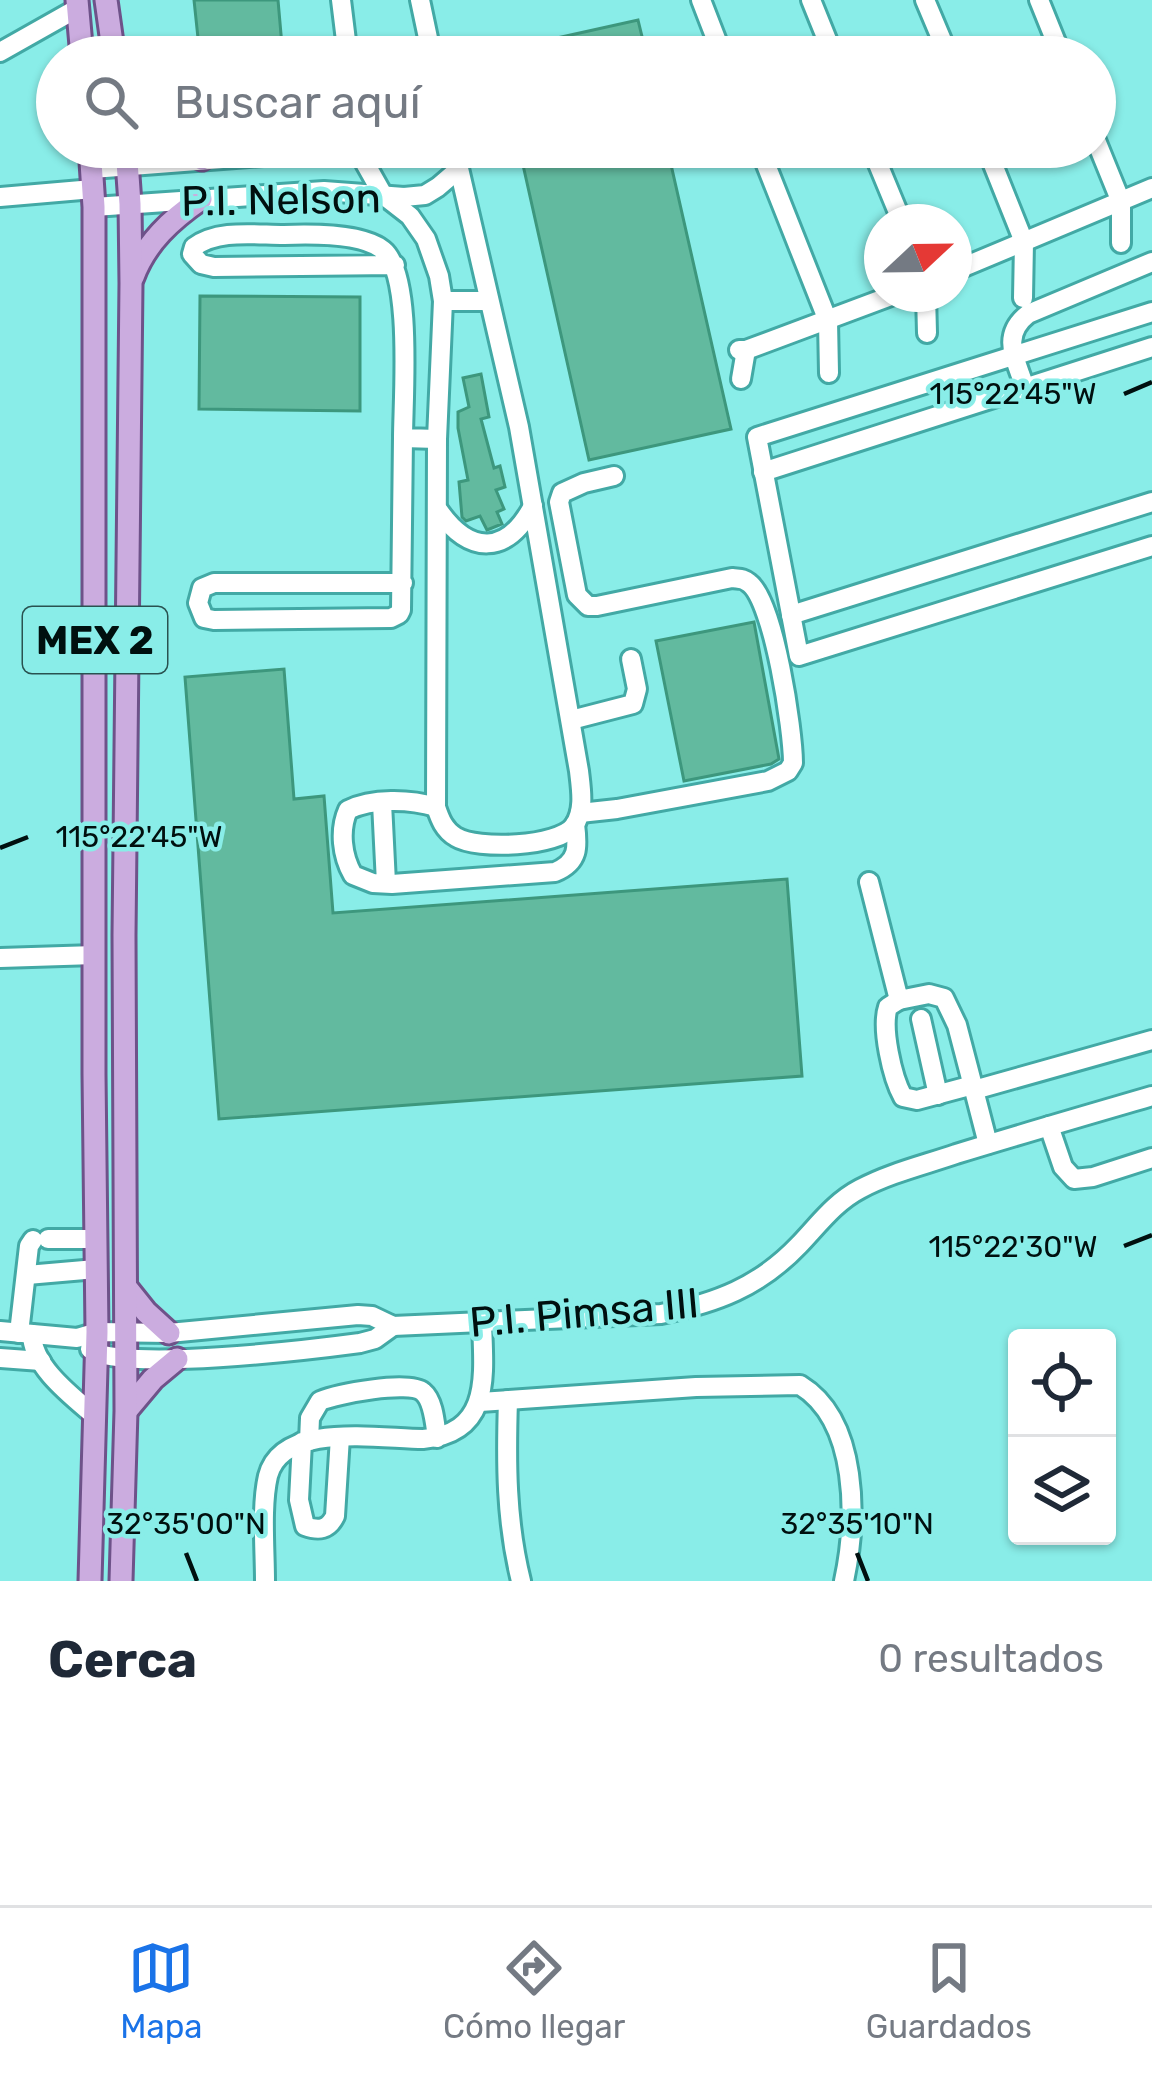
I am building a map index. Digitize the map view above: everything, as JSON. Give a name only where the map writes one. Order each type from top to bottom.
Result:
[{"type":"main road","points":[[106,0],[111,36]]},
{"type":"main road","points":[[77,4],[80,36]]},
{"type":"main road","name":"MEX 2","points":[[121,1581],[126,1411],[128,168]]},
{"type":"main road","name":"MEX 2","points":[[90,1581],[96,1417],[90,1342],[97,1269],[92,178]]},
{"type":"main road","points":[[131,283],[152,242],[201,199]]},
{"type":"main road","points":[[126,1287],[169,1333]]},
{"type":"main road","points":[[126,1411],[153,1378],[177,1359]]},
{"type":"street","points":[[341,0],[345,36]]},
{"type":"street","points":[[419,0],[427,36]]},
{"type":"street","points":[[700,0],[715,36]]},
{"type":"street","points":[[811,0],[826,36]]},
{"type":"street","points":[[926,0],[941,36]]},
{"type":"street","points":[[1039,0],[1054,36]]},
{"type":"street","points":[[0,52],[77,4]]},
{"type":"street","points":[[368,168],[383,195],[410,215],[426,239],[439,275],[436,806],[445,828],[463,841],[539,842],[566,834],[578,818],[768,782],[793,764],[772,633],[752,585],[732,578],[598,606],[588,605],[577,595],[559,502],[570,488],[614,476]]},
{"type":"street","points":[[767,168],[828,320],[829,373]]},
{"type":"street","points":[[880,168],[895,204]]},
{"type":"street","points":[[994,168],[1024,242],[1022,298]]},
{"type":"street","points":[[1107,168],[1121,202],[1121,244]]},
{"type":"street","points":[[436,806],[413,801],[349,810],[343,833],[353,875],[386,884],[555,872],[577,853],[580,771],[519,427],[459,169]]},
{"type":"street","name":"P.I. Nelson","points":[[0,197],[92,178],[130,204],[324,191],[404,197],[424,195],[459,169]]},
{"type":"street","points":[[972,264],[1152,188]]},
{"type":"street","points":[[394,265],[214,267],[201,264],[192,254],[194,247],[221,236],[335,236],[368,242],[384,250],[394,265],[403,318],[403,583],[401,610],[392,618],[214,620],[204,617],[198,603],[202,588],[223,582],[403,583]]},
{"type":"street","points":[[1025,388],[1010,336],[1016,323],[1152,262]]},
{"type":"street","points":[[442,301],[489,301]]},
{"type":"street","points":[[741,379],[743,350],[864,306]]},
{"type":"street","points":[[926,312],[927,333]]},
{"type":"street","points":[[1152,312],[757,437],[800,656],[1152,546]]},
{"type":"street","points":[[763,472],[1152,347]]},
{"type":"street","points":[[898,392],[909,425]]},
{"type":"street","points":[[403,438],[437,439]]},
{"type":"street","points":[[791,615],[1152,502]]},
{"type":"street","points":[[439,511],[464,538],[485,544],[517,531],[533,506]]},
{"type":"street","points":[[571,720],[633,704],[637,689],[631,659]]},
{"type":"street","points":[[382,803],[386,884]]},
{"type":"street","points":[[869,882],[899,1000]]},
{"type":"street","points":[[0,958],[95,955]]},
{"type":"street","points":[[988,1144],[974,1087],[957,1025],[944,998],[929,994],[888,1007],[885,1022],[899,1092],[910,1101],[974,1087],[1152,1040]]},
{"type":"street","points":[[921,1018],[938,1095]]},
{"type":"street","name":"P.I. Pimsa III","points":[[90,1342],[126,1334],[362,1315],[393,1327],[661,1314],[725,1298],[755,1282],[841,1200],[899,1172],[1152,1096]]},
{"type":"street","points":[[1049,1126],[1063,1167],[1074,1179],[1152,1158]]},
{"type":"street","points":[[17,1332],[29,1246],[41,1239],[96,1239]]},
{"type":"street","points":[[28,1275],[97,1269]]},
{"type":"street","points":[[265,1581],[267,1483],[283,1453],[306,1442],[340,1437],[437,1438],[462,1427],[480,1402],[482,1324]]},
{"type":"street","name":"P.I. Pimsa III","points":[[90,1342],[126,1358],[217,1358],[360,1343],[393,1327]]},
{"type":"street","points":[[17,1332],[90,1342]]},
{"type":"street","points":[[17,1332],[96,1417]]},
{"type":"street","points":[[0,1358],[41,1361]]},
{"type":"street","points":[[480,1402],[800,1385],[828,1408],[841,1439],[852,1515],[844,1581]]},
{"type":"street","points":[[340,1437],[335,1516],[324,1529],[305,1526],[300,1510],[306,1442],[310,1418],[320,1402],[346,1394],[421,1389],[437,1438]]},
{"type":"street","points":[[508,1400],[508,1498],[521,1581]]},
{"type":"building","points":[[194,0],[278,0],[281,36],[198,36]]},
{"type":"building","points":[[638,20],[642,36],[566,36]]},
{"type":"building","points":[[524,168],[672,168],[731,429],[589,460]]},
{"type":"building","points":[[200,296],[360,297],[360,411],[199,409]]},
{"type":"building","points":[[481,374],[489,417],[481,419],[494,468],[500,466],[505,487],[496,490],[504,509],[497,512],[502,524],[487,530],[480,516],[466,521],[462,517],[459,482],[468,480],[458,428],[458,412],[469,407],[463,378]]},
{"type":"building","points":[[754,622],[779,759],[684,781],[656,641]]},
{"type":"building","points":[[284,669],[294,799],[324,796],[333,913],[787,879],[802,1076],[219,1119],[185,677]]}]
